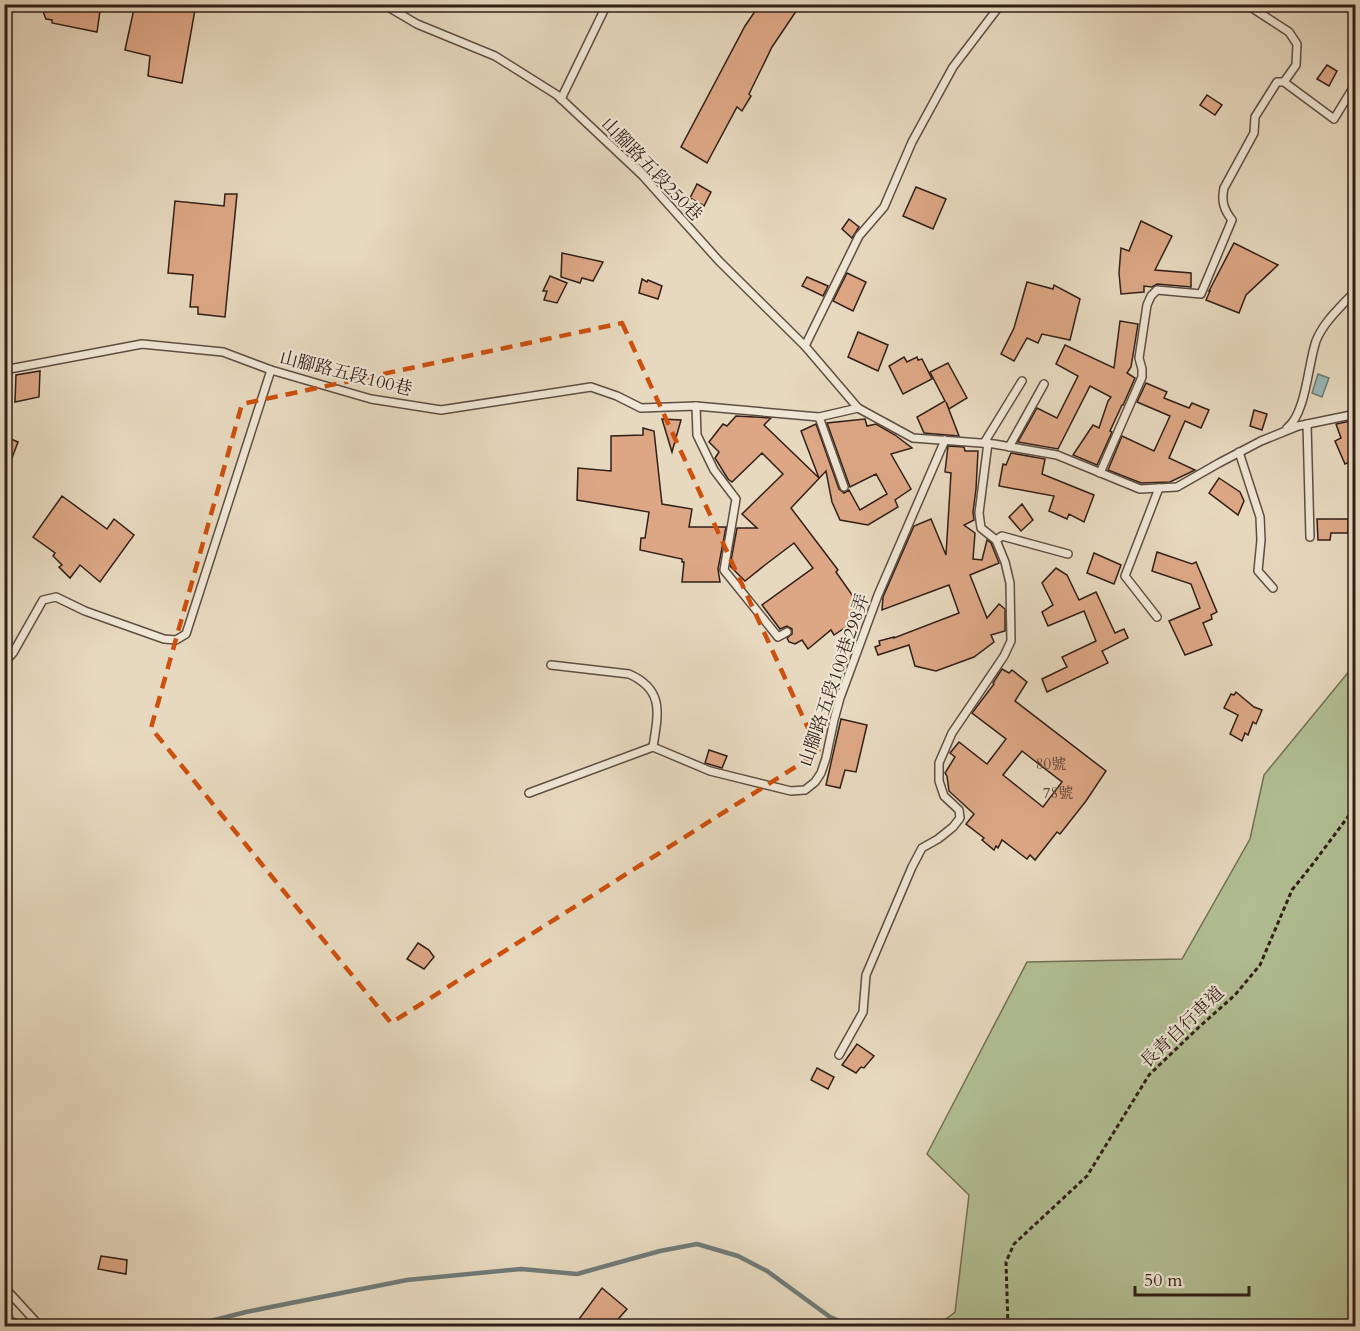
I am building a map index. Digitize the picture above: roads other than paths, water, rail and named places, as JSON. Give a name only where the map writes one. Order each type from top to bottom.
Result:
[{"type":"lane","name":"山腳路五段250巷","points":[[383,4],[417,24],[495,56],[557,95],[642,175],[719,261],[805,346],[858,408]]},
{"type":"lane","points":[[561,99],[607,4]]},
{"type":"lane","points":[[805,346],[859,236],[884,207],[912,142],[952,68],[1001,4]]},
{"type":"lane","points":[[1246,4],[1289,32],[1297,44],[1296,65],[1284,82]]},
{"type":"lane","points":[[1100,473],[1142,377],[1139,358],[1147,305],[1151,296],[1157,290],[1201,294],[1232,220],[1225,211],[1222,197],[1224,188],[1254,133],[1255,117],[1277,82],[1284,82],[1334,119],[1356,83]]},
{"type":"lane","points":[[1277,434],[1293,423],[1302,399],[1316,342],[1324,324],[1356,290]]},
{"type":"lane","name":"山腳路五段100巷","points":[[4,370],[142,344],[223,352],[271,370],[371,399],[441,410],[591,387],[641,408],[696,406],[819,417],[858,408]]},
{"type":"lane","points":[[4,663],[13,653],[43,600],[56,597],[85,611],[164,639],[176,640],[186,634],[271,370]]},
{"type":"lane","points":[[839,1055],[863,1012],[866,975],[912,867],[922,848],[938,839],[960,818],[959,810],[944,796],[939,781],[939,763],[952,733],[1004,656],[1011,641],[1010,583],[1005,562],[996,540],[981,528],[980,513],[986,443],[1022,381]]},
{"type":"lane","points":[[1009,447],[1044,384]]},
{"type":"lane","points":[[696,406],[697,435],[714,470],[735,500],[724,570],[778,637],[787,632]]},
{"type":"lane","points":[[858,408],[913,438],[986,443],[1058,455],[1140,489],[1178,487],[1239,452],[1277,434],[1298,426],[1356,414]]},
{"type":"lane","points":[[819,417],[844,487]]},
{"type":"lane","points":[[1307,424],[1311,537]]},
{"type":"lane","name":"山腳路五段100巷298弄","points":[[653,747],[710,771],[791,791],[805,790],[815,782],[826,758],[840,698],[878,595],[945,440]]},
{"type":"lane","points":[[1239,452],[1260,517],[1261,540],[1258,572],[1273,588]]},
{"type":"lane","points":[[1156,617],[1125,576],[1159,488]]},
{"type":"lane","points":[[996,540],[1002,536],[1068,554]]},
{"type":"lane","points":[[529,793],[653,747],[658,713],[649,687],[641,679],[629,674],[551,665]]},
{"type":"lane","points":[[4,1287],[37,1323],[44,1326]]},
{"type":"water","points":[[1318,374],[1329,378],[1322,397],[1312,393]]},
{"type":"waterway","points":[[191,1326],[246,1312],[407,1280],[521,1269],[577,1274],[660,1251],[697,1244],[738,1256],[767,1271],[830,1317],[851,1326]]},
{"type":"waterway","points":[[4,1305],[12,1318],[21,1326]]}]
